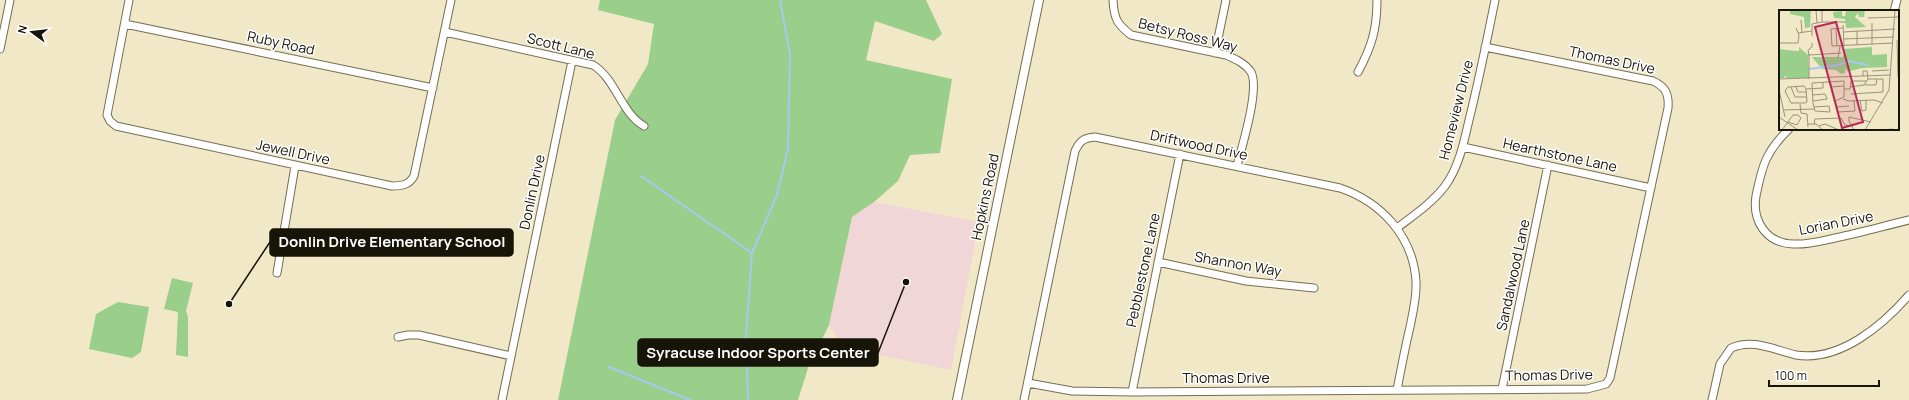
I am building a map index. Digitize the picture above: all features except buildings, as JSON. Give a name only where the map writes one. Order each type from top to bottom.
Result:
[{"type":"street","points":[[0,49],[10,0]]},
{"type":"street","name":"Jewell Drive","points":[[130,0],[107,115],[110,121],[116,126],[392,186],[402,186],[408,183],[414,176],[451,0]]},
{"type":"street","name":"Hopkins Road","points":[[957,400],[1039,0]]},
{"type":"street","name":"Betsy Ross Way","points":[[1113,0],[1114,12],[1119,25],[1131,35],[1215,52],[1239,61],[1248,68],[1252,74],[1254,93],[1237,166]]},
{"type":"street","points":[[1215,52],[1226,0]]},
{"type":"street","points":[[1358,72],[1370,50],[1374,35],[1377,0]]},
{"type":"street","name":"Homeview Drive","points":[[1397,228],[1430,202],[1445,185],[1455,168],[1463,147],[1495,0]]},
{"type":"street","points":[[1894,10],[1897,0]]},
{"type":"street","name":"Ruby Road","points":[[125,24],[433,88]]},
{"type":"street","name":"Scott Lane","points":[[445,32],[593,65],[599,69],[636,121],[644,126]]},
{"type":"street","name":"Thomas Drive","points":[[1028,383],[1072,391],[1132,392],[1587,389],[1606,384],[1610,378],[1651,188],[1669,99],[1667,91],[1661,85],[1653,81],[1485,47]]},
{"type":"street","name":"Donlin Drive","points":[[502,400],[572,61]]},
{"type":"street","name":"Lorian Drive","points":[[1788,130],[1778,140],[1768,154],[1760,177],[1755,211],[1761,227],[1768,234],[1784,243],[1812,243],[1909,220]]},
{"type":"street","name":"Driftwood Drive","points":[[1024,400],[1075,151],[1080,142],[1086,138],[1095,138],[1180,154],[1352,192],[1376,206],[1397,228],[1409,251],[1416,282],[1414,308],[1397,390]]},
{"type":"street","name":"Hearthstone Lane","points":[[1463,147],[1651,188]]},
{"type":"street","name":"Pebblestone Lane","points":[[1132,392],[1180,154]]},
{"type":"street","name":"Sandalwood Lane","points":[[1502,389],[1548,165]]},
{"type":"street","points":[[277,273],[295,166]]},
{"type":"street","name":"Shannon Way","points":[[1158,262],[1246,281],[1314,288]]},
{"type":"street","points":[[1712,400],[1719,366],[1731,348],[1749,343],[1798,355],[1812,355],[1828,352],[1857,341],[1877,327],[1909,295]]},
{"type":"street","points":[[398,337],[408,335],[419,336],[511,356]]},
{"type":"shaded area","points":[[874,202],[979,222],[951,370],[842,347],[829,325],[852,217]]},
{"type":"green space","points":[[600,0],[926,0],[942,34],[934,41],[875,21],[866,60],[952,79],[940,153],[910,155],[898,181],[874,202],[852,217],[829,325],[808,368],[798,400],[558,400],[615,120],[648,64],[654,24],[598,10]]},
{"type":"green space","points":[[172,278],[193,283],[186,311],[188,317],[188,357],[176,355],[178,312],[164,309]]},
{"type":"green space","points":[[118,302],[149,307],[141,352],[132,358],[89,349],[96,314]]},
{"type":"waterway","points":[[748,400],[746,337],[752,253],[777,195],[788,148],[790,54],[780,0]]},
{"type":"waterway","points":[[641,176],[752,253]]},
{"type":"waterway","points":[[609,367],[690,400]]},
{"type":"place","name":"Syracuse Indoor Sports Center","points":[[906,282]]},
{"type":"place","name":"Donlin Drive Elementary School","points":[[229,304]]}]
